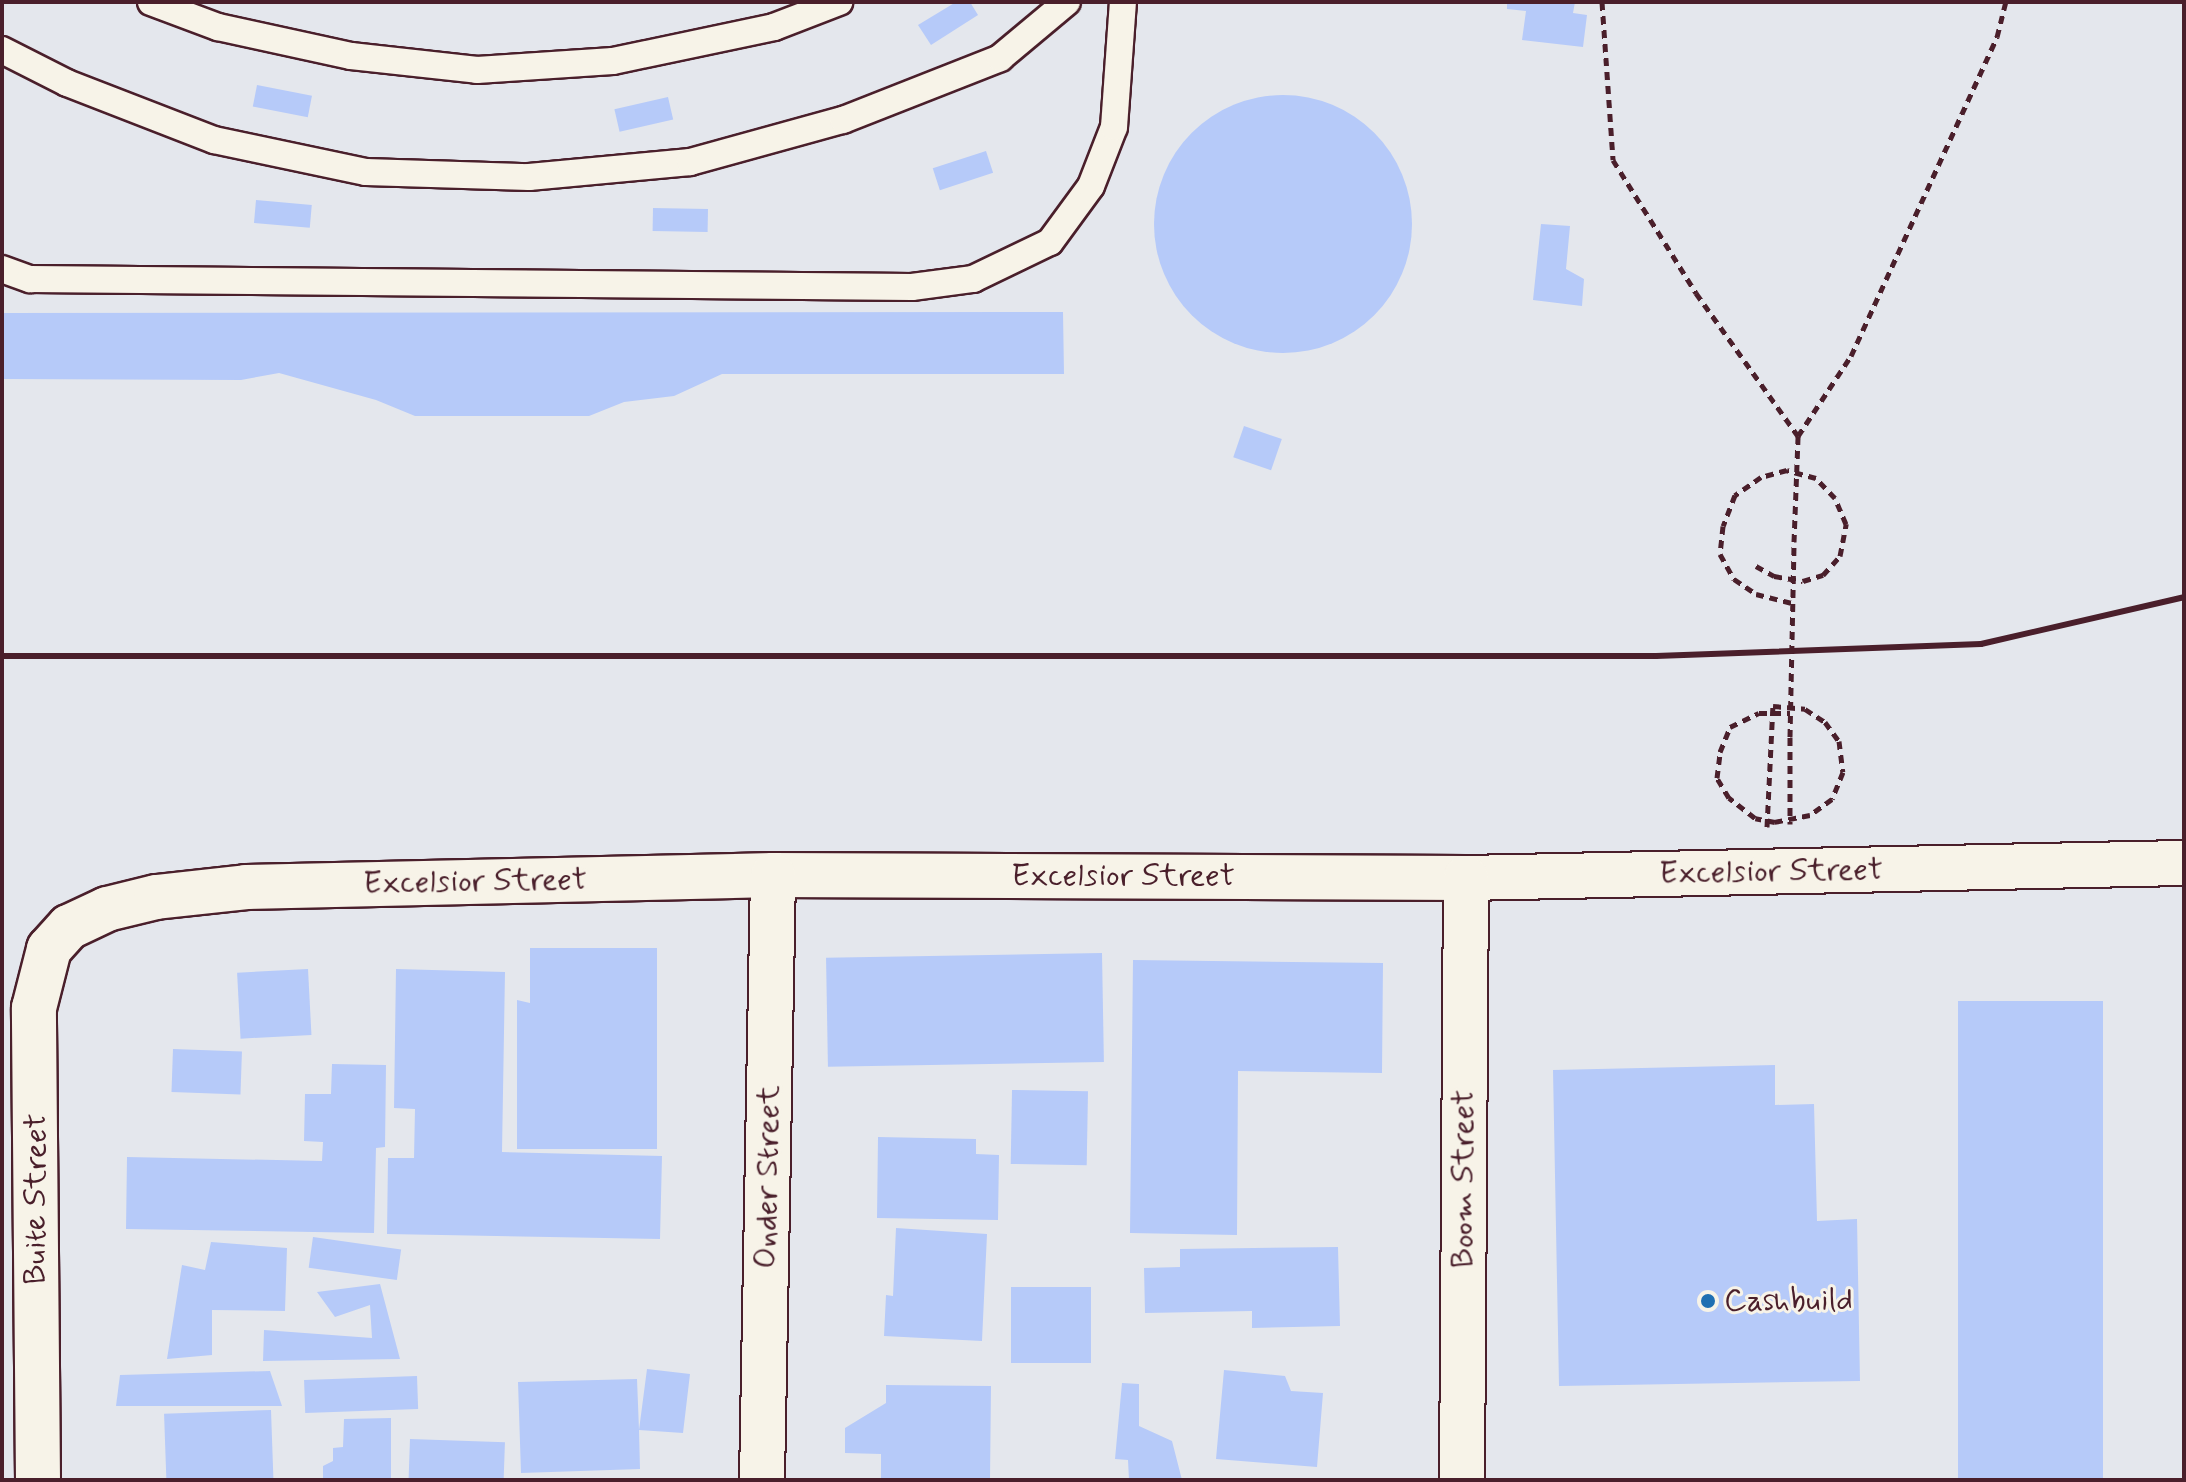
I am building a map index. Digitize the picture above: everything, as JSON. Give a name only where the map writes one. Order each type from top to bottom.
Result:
[{"type":"street","name":"Excelsior Street","points":[[69,927],[107,909],[156,897],[246,887],[773,875],[1466,878],[2184,863]]},
{"type":"street","name":"Onder Street","points":[[762,1480],[773,875]]},
{"type":"street","name":"Boom Street","points":[[1462,1480],[1466,878]]},
{"type":"street","name":"Buite Street","points":[[38,1480],[34,1008],[49,949],[69,927]]},
{"type":"lane","points":[[151,2],[218,27],[351,56],[477,70],[613,61],[774,27],[839,2]]},
{"type":"lane","points":[[2,50],[67,83],[214,140],[366,172],[529,177],[690,162],[843,120],[1000,58],[1067,2]]},
{"type":"lane","points":[[2,269],[30,279],[912,287],[973,279],[1050,242],[1091,186],[1114,127],[1123,2]]},
{"type":"path","points":[[1602,2],[1613,160],[1696,293],[1798,436]]},
{"type":"path","points":[[1790,827],[1792,603],[1798,436],[1851,356],[1997,37],[2006,2]]},
{"type":"path","points":[[1756,566],[1774,576],[1803,581],[1823,575],[1840,556],[1846,524],[1835,498],[1816,478],[1787,470],[1761,477],[1735,495],[1723,526],[1720,554],[1734,579],[1756,594],[1792,603]]},
{"type":"path","points":[[1764,872],[1773,706],[1805,709],[1825,722],[1839,741],[1843,772],[1832,799],[1810,815],[1775,822],[1755,818],[1729,798],[1717,778],[1720,752],[1730,727],[1759,713],[1790,713]]},
{"type":"building","points":[[956,2],[970,2],[978,15],[931,45],[918,25]]},
{"type":"building","points":[[1507,2],[1575,2],[1573,13],[1587,15],[1583,47],[1522,40],[1526,11],[1507,9]]},
{"type":"building","points":[[257,85],[312,96],[308,117],[253,107]]},
{"type":"building","points":[[1283,95],[1308,98],[1344,110],[1365,124],[1383,142],[1402,175],[1412,224],[1409,249],[1397,285],[1383,306],[1365,324],[1332,343],[1283,353],[1258,350],[1222,338],[1201,324],[1183,306],[1164,273],[1154,224],[1157,199],[1169,163],[1183,142],[1201,124],[1234,105]]},
{"type":"building","points":[[668,97],[673,119],[620,132],[614,109]]},
{"type":"building","points":[[986,151],[993,173],[940,190],[933,168]]},
{"type":"building","points":[[256,200],[312,205],[310,228],[254,223]]},
{"type":"building","points":[[653,208],[708,209],[708,232],[653,231]]},
{"type":"building","points":[[1541,224],[1570,226],[1566,269],[1584,279],[1582,306],[1533,300]]},
{"type":"building","points":[[1063,312],[1064,374],[722,374],[674,396],[624,402],[589,416],[415,416],[376,400],[279,373],[241,380],[2,379],[2,313]]},
{"type":"building","points":[[1244,426],[1282,439],[1271,470],[1233,457]]},
{"type":"building","points":[[530,948],[657,948],[657,1149],[517,1149],[517,1000],[530,1003]]},
{"type":"building","points":[[1102,953],[1104,1062],[828,1067],[826,958]]},
{"type":"building","points":[[1133,960],[1383,963],[1382,1073],[1238,1071],[1237,1235],[1130,1233]]},
{"type":"building","points":[[308,969],[311,1035],[241,1039],[237,973]]},
{"type":"building","points":[[396,969],[505,972],[502,1152],[662,1156],[660,1239],[387,1234],[388,1158],[414,1158],[415,1109],[394,1108]]},
{"type":"building","points":[[1958,1001],[2103,1001],[2103,1480],[1958,1480]]},
{"type":"building","points":[[173,1049],[242,1051],[240,1094],[171,1092]]},
{"type":"building","points":[[332,1064],[386,1065],[385,1147],[376,1148],[374,1233],[126,1229],[127,1157],[322,1161],[323,1142],[304,1141],[305,1094],[331,1094]]},
{"type":"building","name":"Cashbuild","points":[[1775,1065],[1775,1105],[1814,1104],[1817,1221],[1857,1219],[1860,1381],[1559,1386],[1553,1070]]},
{"type":"building","points":[[1012,1090],[1088,1091],[1087,1165],[1011,1164]]},
{"type":"building","points":[[878,1137],[976,1139],[976,1154],[999,1155],[998,1220],[877,1218]]},
{"type":"building","points":[[896,1228],[987,1234],[982,1341],[884,1336],[886,1295],[893,1296]]},
{"type":"building","points":[[313,1237],[401,1249],[397,1280],[309,1268]]},
{"type":"building","points":[[211,1242],[287,1248],[285,1311],[212,1310],[212,1355],[167,1359],[182,1265],[205,1270]]},
{"type":"building","points":[[1338,1247],[1340,1326],[1252,1328],[1252,1311],[1145,1313],[1144,1268],[1180,1267],[1180,1249]]},
{"type":"building","points":[[380,1284],[400,1359],[263,1361],[264,1330],[372,1338],[370,1305],[335,1317],[317,1292]]},
{"type":"building","points":[[1011,1287],[1091,1287],[1091,1363],[1011,1363]]},
{"type":"building","points":[[647,1369],[690,1374],[683,1433],[639,1430]]},
{"type":"building","points":[[1224,1370],[1285,1376],[1291,1391],[1323,1393],[1317,1467],[1216,1459]]},
{"type":"building","points":[[270,1371],[282,1406],[116,1406],[120,1375]]},
{"type":"building","points":[[417,1376],[418,1409],[305,1413],[304,1380]]},
{"type":"building","points":[[637,1379],[640,1469],[521,1473],[518,1382]]},
{"type":"building","points":[[1122,1383],[1139,1384],[1139,1426],[1172,1441],[1182,1480],[1129,1480],[1128,1460],[1115,1459]]},
{"type":"building","points":[[886,1385],[991,1386],[990,1480],[881,1480],[881,1454],[845,1453],[845,1428],[886,1403]]},
{"type":"building","points":[[271,1410],[273,1480],[166,1480],[164,1414]]},
{"type":"building","points":[[391,1418],[391,1480],[323,1480],[323,1466],[333,1461],[333,1448],[343,1447],[344,1419]]},
{"type":"building","points":[[410,1439],[505,1442],[504,1480],[409,1480]]},
{"type":"railway","points":[[2,656],[1656,656],[1981,644],[2184,597]]},
{"type":"place","name":"Cashbuild","points":[[1708,1301]]}]
